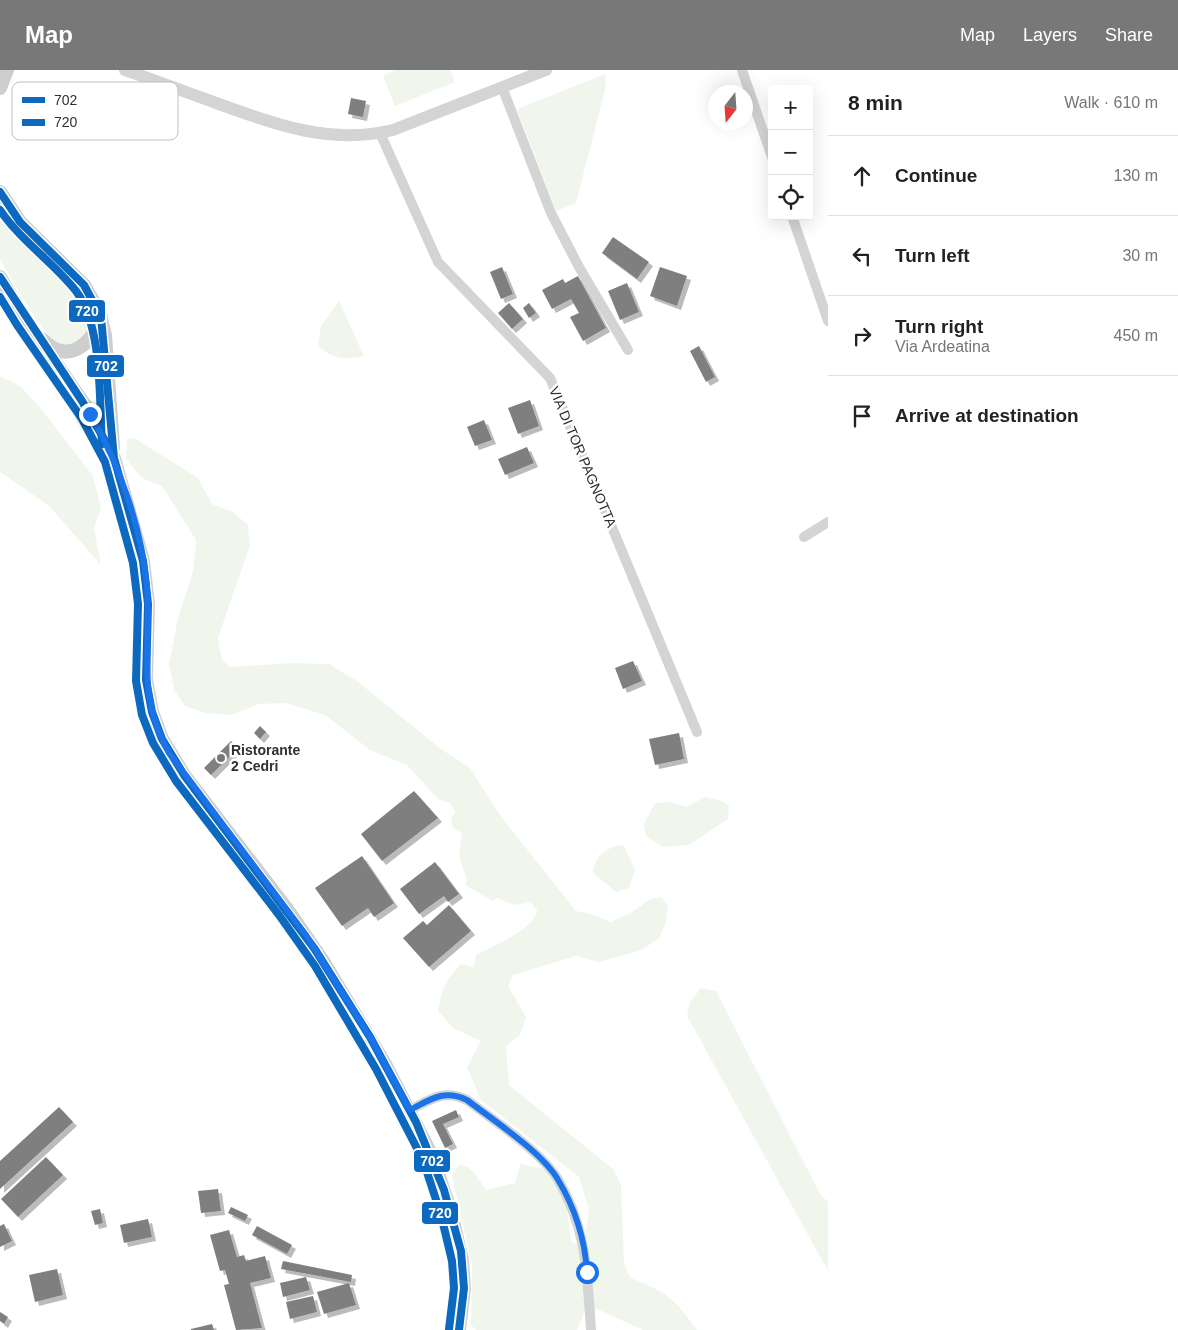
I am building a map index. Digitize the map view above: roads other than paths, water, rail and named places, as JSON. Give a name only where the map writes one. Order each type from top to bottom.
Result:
[{"type":"main road","points":[[0,192],[20,222],[84,285],[101,317],[105,336],[114,458]]},
{"type":"main road","points":[[0,277],[25,319],[84,403],[114,458],[134,522],[144,566],[148,604],[146,674],[152,712],[162,739],[189,782],[314,948],[370,1037],[410,1110],[440,1176],[461,1251],[464,1288],[459,1330]]},
{"type":"main road","points":[[25,319],[51,347],[65,351],[74,350],[89,341],[101,317]]},
{"type":"street","points":[[4,80],[16,70]]},
{"type":"street","points":[[126,70],[160,82]]},
{"type":"street","points":[[178,88],[291,128],[331,136],[380,133],[416,122],[546,70]]},
{"type":"street","points":[[742,70],[768,145]]},
{"type":"street","points":[[502,87],[551,213],[579,267],[628,350]]},
{"type":"street","name":"VIA DI TOR PAGNOTTA","points":[[380,133],[438,262],[550,378],[697,732]]},
{"type":"street","points":[[793,220],[828,322]]},
{"type":"street","points":[[804,537],[828,522]]},
{"type":"street","points":[[410,1110],[443,1095],[454,1094],[467,1100],[540,1159],[556,1177],[583,1239],[591,1330]]},
{"type":"place","name":"Ristorante 2 Cedri","points":[[221,758]]}]
